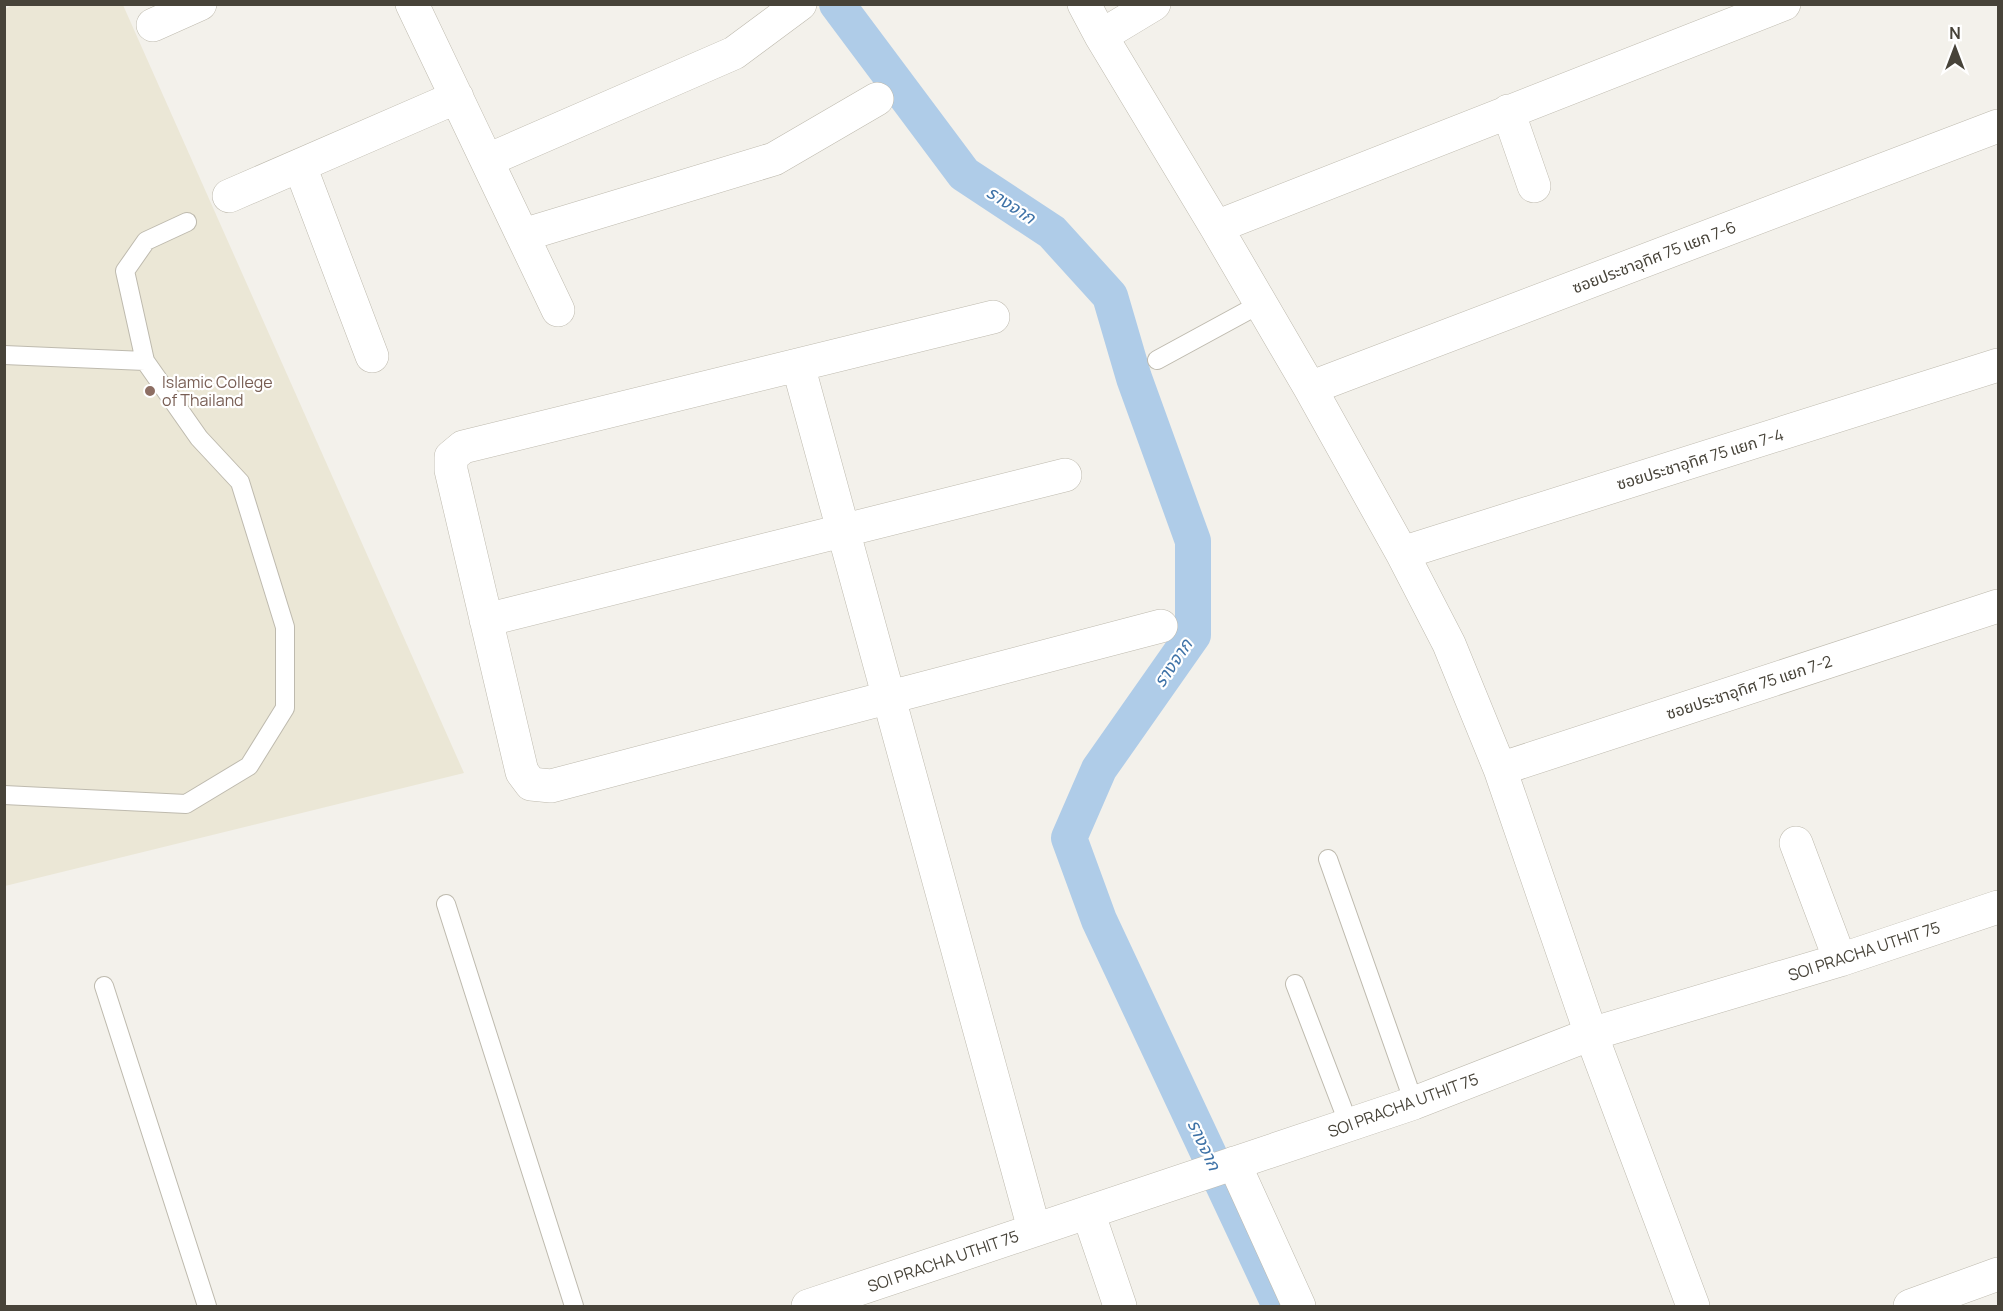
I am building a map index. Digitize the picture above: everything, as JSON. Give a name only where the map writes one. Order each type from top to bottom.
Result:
[{"type":"street","points":[[153,25],[200,4]]},
{"type":"street","points":[[412,4],[558,310]]},
{"type":"street","points":[[488,160],[734,53],[800,4]]},
{"type":"street","points":[[1084,4],[1310,388],[1402,553],[1449,644],[1500,769],[1591,1034],[1693,1306]]},
{"type":"street","points":[[1101,36],[1154,4]]},
{"type":"street","points":[[1216,226],[1784,4]]},
{"type":"street","points":[[229,196],[457,97]]},
{"type":"street","points":[[523,235],[774,159],[877,99]]},
{"type":"street","points":[[1509,111],[1534,186]]},
{"type":"street","name":"ซอยประชาอุทิศ 75 แยก 7-6","points":[[1310,388],[1998,126]]},
{"type":"street","points":[[300,166],[372,356]]},
{"type":"street","points":[[993,317],[463,447],[451,457],[451,470],[522,772],[531,784],[551,786],[1161,626]]},
{"type":"street","points":[[798,365],[1034,1229]]},
{"type":"street","name":"ซอยประชาอุทิศ 75 แยก 7-4","points":[[1402,553],[1998,365]]},
{"type":"street","points":[[486,620],[1065,475]]},
{"type":"street","name":"ซอยประชาอุทิศ 75 แยก 7-2","points":[[1500,769],[1998,606]]},
{"type":"street","points":[[1796,843],[1840,960]]},
{"type":"street","name":"SOI PRACHA UTHIT 75","points":[[808,1306],[1414,1103],[1591,1034],[1840,960],[1998,907]]},
{"type":"street","points":[[1231,1164],[1299,1306]]},
{"type":"street","points":[[1088,1212],[1120,1306]]},
{"type":"street","points":[[1910,1306],[1998,1274]]},
{"type":"lane","points":[[4,795],[186,804],[249,766],[285,708],[285,627],[240,482],[200,438],[145,361],[124,271],[146,241],[187,222]]},
{"type":"lane","points":[[1157,360],[1260,304]]},
{"type":"lane","points":[[4,355],[145,361]]},
{"type":"lane","points":[[1328,859],[1414,1103]]},
{"type":"lane","points":[[446,904],[574,1306]]},
{"type":"lane","points":[[1295,984],[1349,1125]]},
{"type":"lane","points":[[104,986],[207,1306]]},
{"type":"shaded area","name":"Islamic College of Thailand","points":[[14,4],[123,5],[464,773],[5,886],[5,9]]},
{"type":"waterway","name":"รางจาก","points":[[837,4],[964,174],[1052,232],[1110,296],[1134,378],[1193,541],[1193,635],[1099,769],[1069,838],[1099,920],[1280,1306]]},
{"type":"place","name":"Islamic College of Thailand","points":[[150,391]]}]
